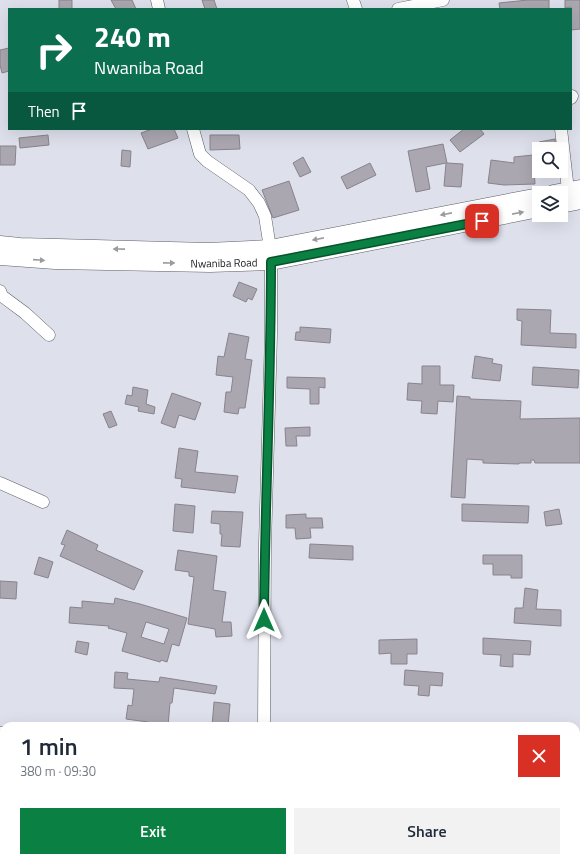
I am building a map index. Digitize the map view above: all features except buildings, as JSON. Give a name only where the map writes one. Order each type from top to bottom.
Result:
[{"type":"main road","points":[[0,244],[27,247],[208,251],[270,255],[532,198]]},
{"type":"main road","points":[[568,204],[580,201]]},
{"type":"main road","name":"Nwaniba Road","points":[[0,257],[55,261],[210,264],[532,210]]},
{"type":"street","points":[[403,8],[443,0]]},
{"type":"street","points":[[193,130],[200,154],[249,190],[259,203],[265,216],[270,255],[271,334],[265,544],[264,722]]},
{"type":"street","points":[[561,130],[567,186]]},
{"type":"street","points":[[0,291],[2,296],[25,313],[49,334]]},
{"type":"street","points":[[0,486],[44,502]]},
{"type":"route","points":[[264,620],[271,334],[271,262],[482,221]]}]
